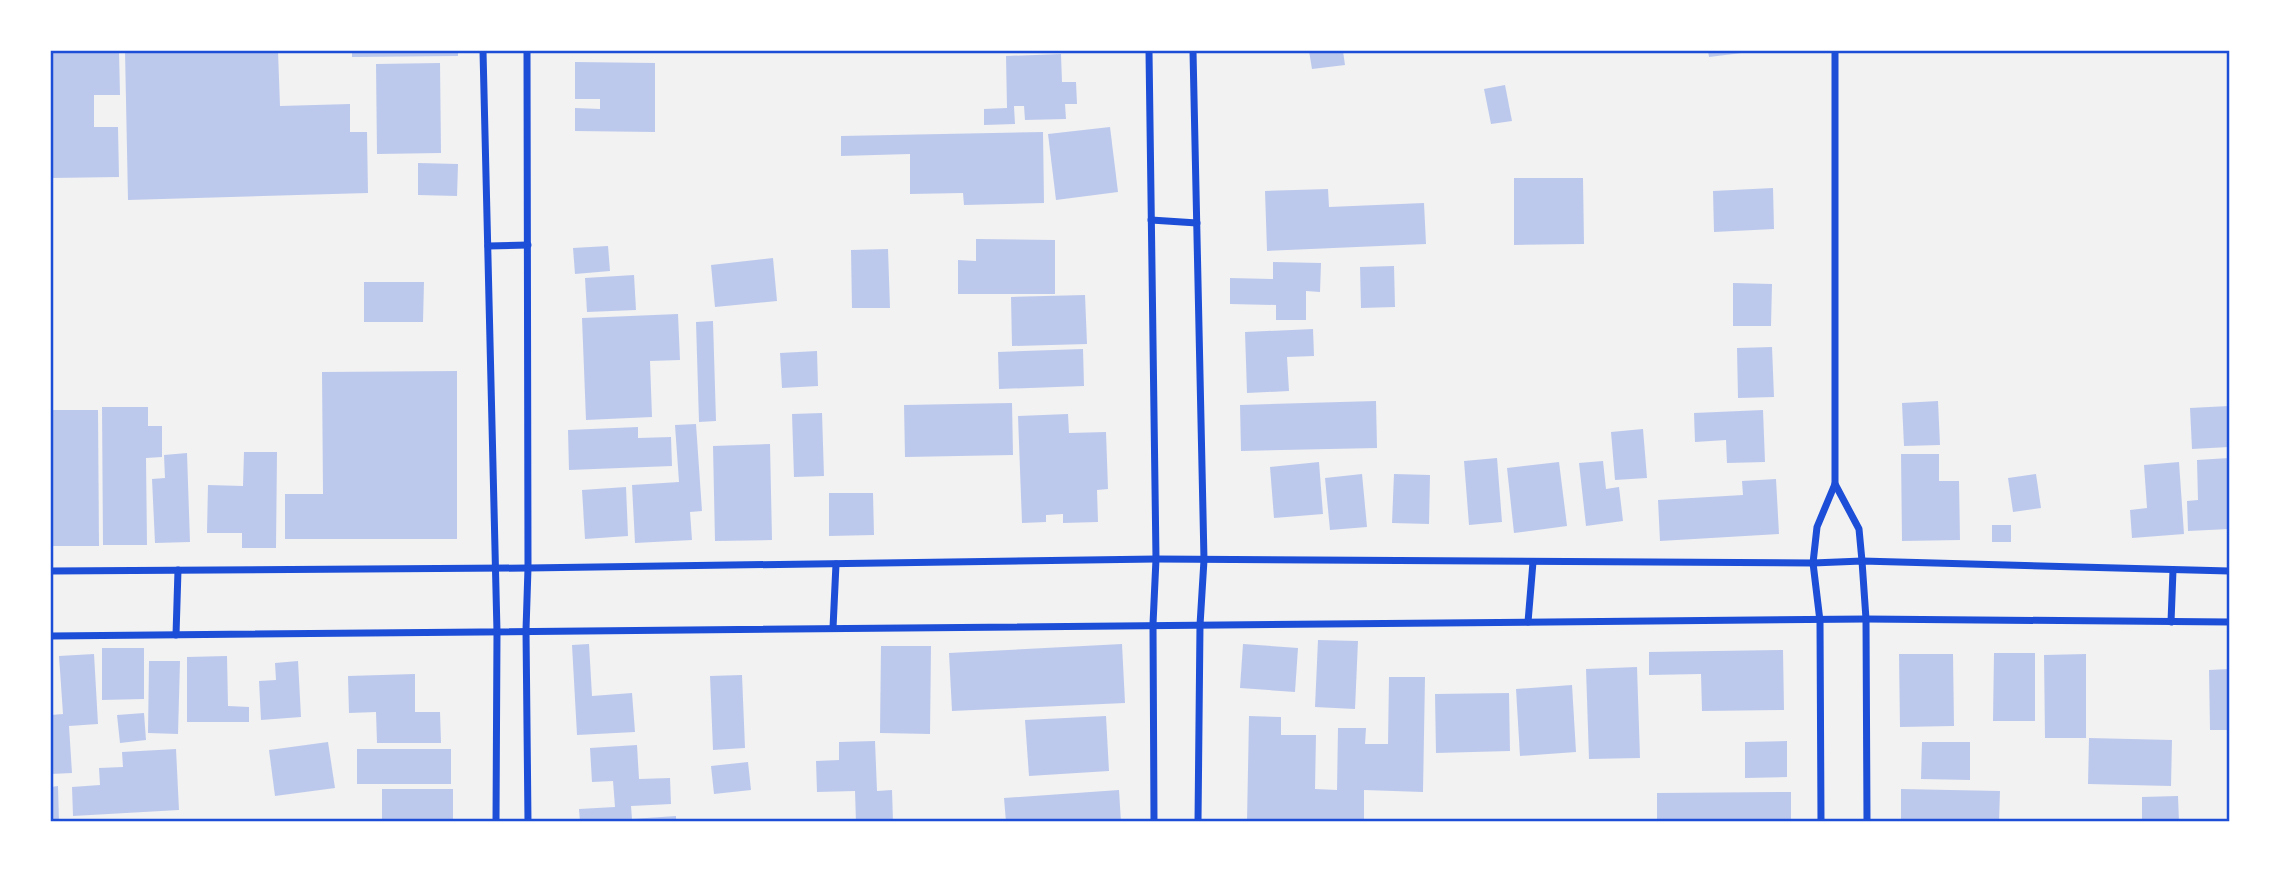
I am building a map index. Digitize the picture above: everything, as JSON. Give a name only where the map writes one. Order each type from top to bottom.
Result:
[{"type":"street","points":[[483,51],[496,568],[496,822]]},
{"type":"street","points":[[527,51],[528,822]]},
{"type":"street","points":[[1149,51],[1156,559],[1153,624],[1154,822]]},
{"type":"street","points":[[1193,51],[1204,561],[1200,625],[1198,822]]},
{"type":"street","points":[[1821,822],[1820,621],[1813,564],[1817,527],[1835,484],[1835,51]]},
{"type":"street","points":[[1151,220],[1197,223]]},
{"type":"street","points":[[488,246],[528,245]]},
{"type":"street","points":[[1835,484],[1859,529],[1866,619],[1867,822]]},
{"type":"street","points":[[51,571],[528,568],[1156,559],[1813,564],[1862,561],[2229,571]]},
{"type":"street","points":[[1528,622],[1533,562]]},
{"type":"street","points":[[833,628],[836,564]]},
{"type":"street","points":[[176,635],[178,570]]},
{"type":"street","points":[[2171,621],[2173,570]]},
{"type":"street","points":[[51,636],[1866,619],[2229,622]]},
{"type":"building","points":[[51,51],[119,51],[120,95],[94,95],[94,127],[118,127],[119,177],[51,178]]},
{"type":"building","points":[[125,51],[278,51],[280,106],[350,104],[350,132],[367,132],[368,193],[128,200]]},
{"type":"building","points":[[352,51],[458,51],[458,56],[352,57]]},
{"type":"building","points":[[1309,51],[1343,51],[1345,65],[1312,69]]},
{"type":"building","points":[[1708,51],[1749,51],[1750,52],[1709,57]]},
{"type":"building","points":[[1061,54],[1062,82],[1076,82],[1077,104],[1065,104],[1066,119],[1025,120],[1024,106],[1014,106],[1015,124],[984,125],[984,109],[1007,108],[1006,56]]},
{"type":"building","points":[[575,62],[655,63],[655,132],[575,131],[575,108],[600,109],[600,99],[575,99]]},
{"type":"building","points":[[440,63],[441,153],[377,154],[376,64]]},
{"type":"building","points":[[1505,85],[1512,121],[1491,124],[1484,89]]},
{"type":"building","points":[[1110,127],[1118,192],[1056,200],[1048,134]]},
{"type":"building","points":[[1043,132],[1044,203],[964,205],[963,193],[910,194],[910,154],[841,156],[841,136]]},
{"type":"building","points":[[418,163],[458,164],[457,196],[418,195]]},
{"type":"building","points":[[1514,178],[1583,178],[1584,244],[1514,245]]},
{"type":"building","points":[[1773,188],[1774,229],[1714,232],[1713,191]]},
{"type":"building","points":[[1328,189],[1329,207],[1424,203],[1426,244],[1267,251],[1265,191]]},
{"type":"building","points":[[976,239],[1055,240],[1055,294],[958,294],[958,260],[976,261]]},
{"type":"building","points":[[608,246],[610,271],[575,274],[573,248]]},
{"type":"building","points":[[888,249],[890,308],[852,308],[851,250]]},
{"type":"building","points":[[773,258],[777,301],[715,307],[711,265]]},
{"type":"building","points":[[1273,262],[1321,263],[1320,292],[1306,291],[1306,320],[1276,320],[1276,305],[1230,304],[1230,278],[1273,279]]},
{"type":"building","points":[[1394,266],[1395,307],[1361,308],[1360,267]]},
{"type":"building","points":[[634,275],[636,310],[587,312],[585,278]]},
{"type":"building","points":[[364,282],[424,282],[423,322],[364,322]]},
{"type":"building","points":[[1733,283],[1772,284],[1771,326],[1733,326]]},
{"type":"building","points":[[1085,295],[1087,344],[1012,346],[1011,297]]},
{"type":"building","points":[[678,314],[680,360],[650,361],[652,417],[586,420],[582,318]]},
{"type":"building","points":[[713,321],[716,421],[699,422],[696,322]]},
{"type":"building","points":[[1313,329],[1314,356],[1287,357],[1289,391],[1247,393],[1245,332]]},
{"type":"building","points":[[1772,347],[1774,397],[1738,398],[1737,348]]},
{"type":"building","points":[[1083,349],[1084,386],[999,389],[998,352]]},
{"type":"building","points":[[817,351],[818,386],[782,388],[780,353]]},
{"type":"building","points":[[457,371],[457,539],[285,539],[285,494],[323,494],[322,372]]},
{"type":"building","points":[[1376,401],[1377,448],[1241,451],[1240,405]]},
{"type":"building","points":[[1938,401],[1940,445],[1904,446],[1902,403]]},
{"type":"building","points":[[1012,403],[1013,455],[905,457],[904,405]]},
{"type":"building","points":[[2229,406],[2229,447],[2192,449],[2190,408]]},
{"type":"building","points":[[102,407],[148,407],[148,426],[162,426],[162,457],[146,458],[147,545],[103,545]]},
{"type":"building","points":[[51,410],[98,410],[99,546],[51,546]]},
{"type":"building","points":[[1763,410],[1765,462],[1727,463],[1726,440],[1695,442],[1694,413]]},
{"type":"building","points":[[822,413],[824,476],[794,477],[792,414]]},
{"type":"building","points":[[1068,414],[1069,433],[1106,432],[1108,489],[1097,490],[1098,522],[1063,523],[1063,514],[1046,515],[1046,522],[1022,523],[1018,416]]},
{"type":"building","points":[[696,424],[702,511],[690,512],[692,540],[635,543],[632,485],[679,482],[675,425]]},
{"type":"building","points":[[638,427],[638,438],[671,437],[672,466],[569,470],[568,430]]},
{"type":"building","points":[[1643,429],[1647,478],[1615,480],[1611,432]]},
{"type":"building","points":[[770,444],[772,540],[715,541],[713,446]]},
{"type":"building","points":[[244,452],[277,452],[276,548],[242,548],[242,533],[207,533],[208,485],[243,486]]},
{"type":"building","points":[[187,453],[190,542],[155,543],[152,479],[165,478],[164,455]]},
{"type":"building","points":[[1901,454],[1939,454],[1939,481],[1959,481],[1960,540],[1902,541]]},
{"type":"building","points":[[1497,458],[1502,522],[1469,525],[1464,461]]},
{"type":"building","points":[[2229,458],[2229,529],[2188,531],[2187,501],[2198,500],[2197,460]]},
{"type":"building","points":[[1603,461],[1606,489],[1619,487],[1623,521],[1586,526],[1579,463]]},
{"type":"building","points":[[1319,462],[1323,514],[1274,518],[1270,467]]},
{"type":"building","points":[[1559,462],[1567,526],[1514,533],[1507,468]]},
{"type":"building","points":[[2179,462],[2184,534],[2132,538],[2130,510],[2147,508],[2144,465]]},
{"type":"building","points":[[1362,474],[1367,527],[1330,530],[1325,478]]},
{"type":"building","points":[[1394,474],[1430,475],[1429,524],[1392,523]]},
{"type":"building","points":[[2036,474],[2041,508],[2013,512],[2008,478]]},
{"type":"building","points":[[1776,479],[1779,534],[1660,541],[1658,500],[1743,495],[1742,481]]},
{"type":"building","points":[[626,487],[628,536],[585,539],[582,490]]},
{"type":"building","points":[[829,493],[873,493],[874,535],[829,536]]},
{"type":"building","points":[[1992,525],[2011,525],[2011,542],[1992,542]]},
{"type":"building","points":[[1318,640],[1358,641],[1355,709],[1315,707]]},
{"type":"building","points":[[589,644],[592,696],[632,693],[635,732],[577,735],[572,645]]},
{"type":"building","points":[[1122,644],[1125,703],[952,711],[949,653]]},
{"type":"building","points":[[1243,644],[1298,648],[1295,692],[1240,688]]},
{"type":"building","points":[[881,646],[931,646],[930,734],[880,733]]},
{"type":"building","points":[[102,648],[144,648],[144,699],[102,700]]},
{"type":"building","points":[[1783,650],[1784,710],[1702,711],[1701,674],[1649,675],[1649,652]]},
{"type":"building","points":[[1994,653],[2035,653],[2035,721],[1993,721]]},
{"type":"building","points":[[94,654],[98,724],[69,726],[72,773],[51,774],[51,715],[63,714],[59,656]]},
{"type":"building","points":[[1899,654],[1953,654],[1954,726],[1900,727]]},
{"type":"building","points":[[2086,654],[2086,738],[2045,738],[2044,655]]},
{"type":"building","points":[[227,656],[228,706],[249,707],[249,722],[187,722],[187,657]]},
{"type":"building","points":[[149,661],[180,661],[178,734],[148,733]]},
{"type":"building","points":[[298,661],[301,717],[261,720],[259,681],[276,680],[275,663]]},
{"type":"building","points":[[1637,667],[1640,758],[1589,759],[1586,669]]},
{"type":"building","points":[[2229,669],[2229,730],[2210,730],[2209,670]]},
{"type":"building","points":[[415,674],[415,712],[440,712],[441,743],[377,743],[376,712],[349,713],[348,676]]},
{"type":"building","points":[[742,675],[745,748],[713,750],[710,676]]},
{"type":"building","points":[[1389,677],[1425,677],[1423,792],[1364,790],[1364,822],[1247,822],[1249,716],[1281,717],[1281,735],[1316,735],[1315,789],[1337,790],[1338,728],[1366,728],[1365,744],[1388,744]]},
{"type":"building","points":[[1572,685],[1576,752],[1520,756],[1516,689]]},
{"type":"building","points":[[1509,693],[1510,751],[1436,753],[1435,694]]},
{"type":"building","points":[[144,713],[146,740],[120,743],[117,715]]},
{"type":"building","points":[[1106,716],[1109,771],[1029,776],[1025,720]]},
{"type":"building","points":[[2089,738],[2172,740],[2171,786],[2088,784]]},
{"type":"building","points":[[875,741],[877,791],[892,790],[893,822],[856,822],[855,791],[817,792],[816,761],[839,760],[839,742]]},
{"type":"building","points":[[1787,741],[1787,777],[1745,778],[1745,742]]},
{"type":"building","points":[[328,742],[335,788],[275,796],[269,750]]},
{"type":"building","points":[[1922,742],[1970,742],[1970,780],[1921,779]]},
{"type":"building","points":[[637,745],[639,779],[670,778],[671,804],[631,806],[632,819],[676,816],[676,822],[580,822],[579,809],[615,807],[613,781],[592,782],[590,748]]},
{"type":"building","points":[[176,749],[179,810],[73,816],[72,787],[100,785],[99,768],[123,767],[122,752]]},
{"type":"building","points":[[357,749],[451,749],[451,784],[357,784]]},
{"type":"building","points":[[748,762],[751,790],[714,794],[711,766]]},
{"type":"building","points":[[58,786],[59,822],[51,822],[51,787]]},
{"type":"building","points":[[382,789],[453,789],[453,820],[382,820]]},
{"type":"building","points":[[1901,789],[2000,791],[1999,822],[1901,822]]},
{"type":"building","points":[[1119,790],[1121,822],[1006,822],[1004,798]]},
{"type":"building","points":[[1791,792],[1791,822],[1657,822],[1657,793]]},
{"type":"building","points":[[2178,796],[2179,822],[2142,822],[2142,797]]}]
